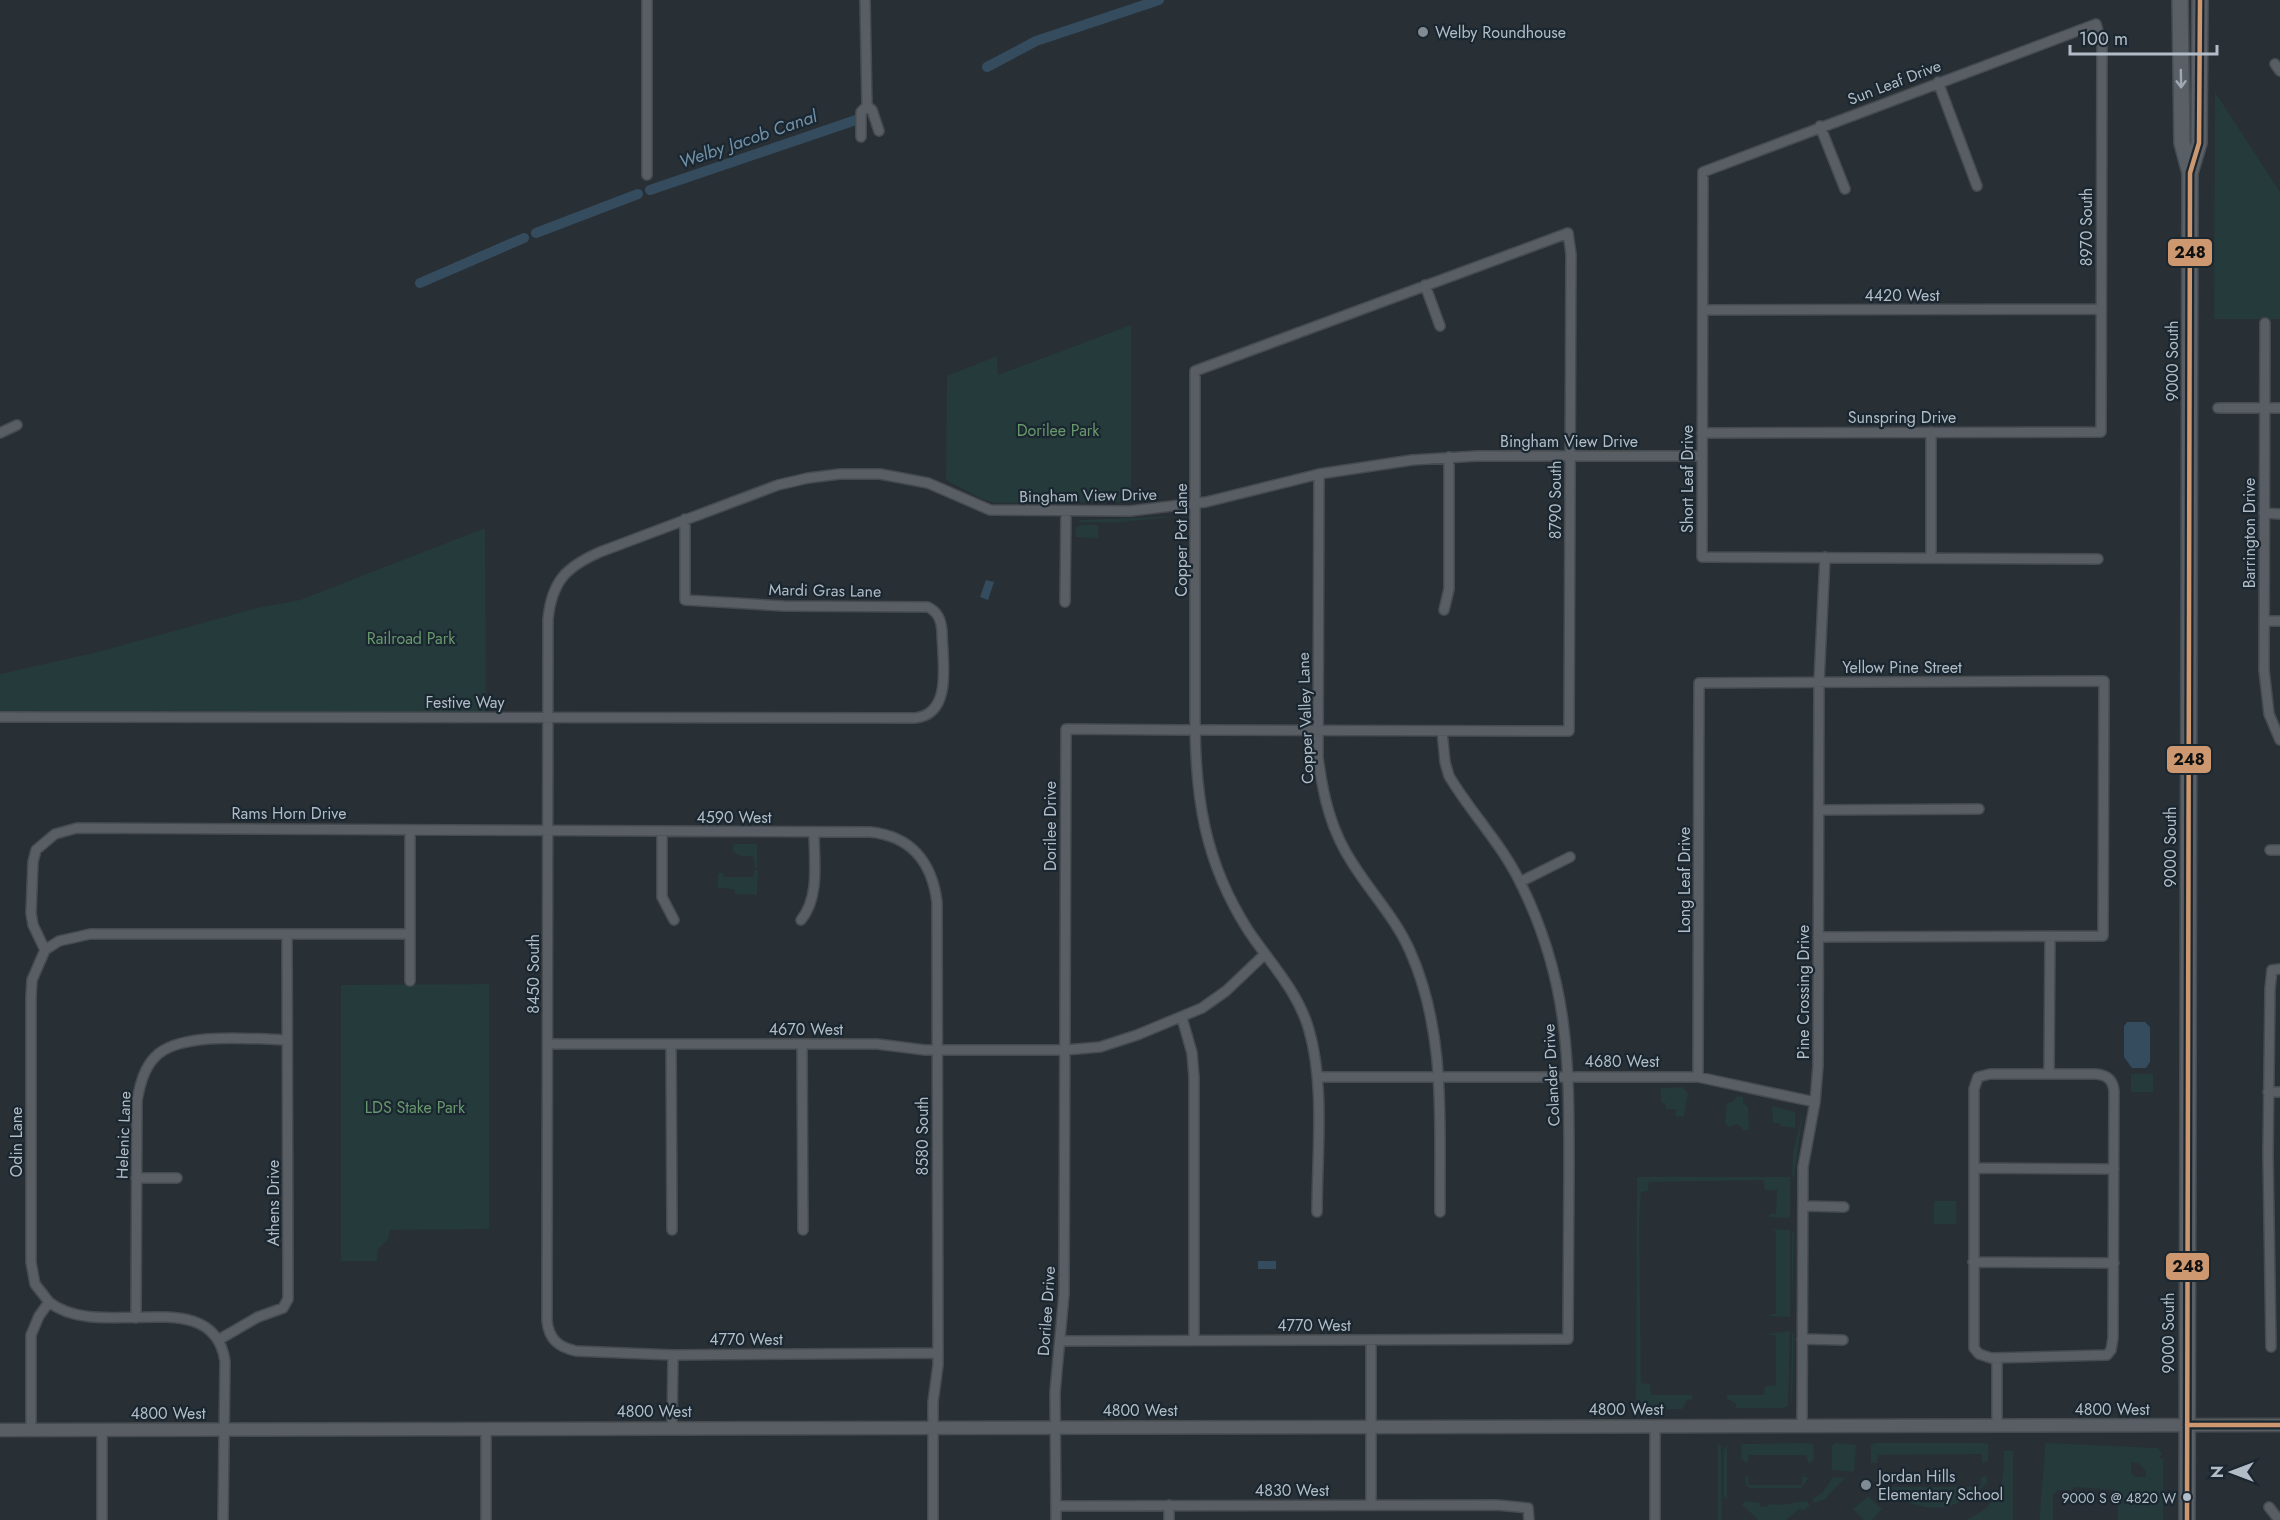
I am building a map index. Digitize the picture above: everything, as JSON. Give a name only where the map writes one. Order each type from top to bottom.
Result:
[{"type":"main road","name":"9000 South","points":[[2180,0],[2182,143],[2190,173],[2187,1520]]},
{"type":"main road","name":"9000 South","points":[[2190,173],[2199,143],[2200,0]]},
{"type":"street","points":[[647,0],[647,175]]},
{"type":"street","points":[[861,137],[861,112],[867,105],[865,0]]},
{"type":"street","name":"Sun Leaf Drive","points":[[1703,172],[1820,126],[2097,24]]},
{"type":"street","name":"8970 South","points":[[2097,24],[2102,45],[2101,432]]},
{"type":"street","points":[[1938,82],[1977,186]]},
{"type":"street","points":[[867,105],[872,110],[879,131]]},
{"type":"street","points":[[1820,126],[1845,189]]},
{"type":"street","name":"Short Leaf Drive","points":[[1703,172],[1702,557],[2098,559]]},
{"type":"street","name":"Copper Pot Lane","points":[[1317,1212],[1317,1077],[1314,1050],[1302,1012],[1287,983],[1265,954],[1229,897],[1209,849],[1198,794],[1195,730],[1195,372],[1568,233]]},
{"type":"street","name":"8790 South","points":[[1568,233],[1571,254],[1569,731]]},
{"type":"street","points":[[1425,285],[1440,326]]},
{"type":"street","name":"4420 West","points":[[1703,310],[2101,309]]},
{"type":"street","name":"Barrington Drive","points":[[2265,322],[2265,694],[2269,714],[2280,740]]},
{"type":"street","points":[[2218,408],[2280,408]]},
{"type":"street","points":[[0,433],[17,425]]},
{"type":"street","points":[[1931,432],[1931,557]]},
{"type":"street","name":"Sunspring Drive","points":[[1702,433],[2101,432]]},
{"type":"street","name":"Bingham View Drive","points":[[550,602],[563,575],[579,561],[685,519],[778,485],[808,477],[880,474],[928,483],[990,510],[1130,511],[1196,504],[1254,492],[1318,474],[1373,464],[1449,457],[1702,456]]},
{"type":"street","points":[[1444,610],[1449,589],[1449,457]]},
{"type":"street","name":"Copper Valley Lane","points":[[1318,474],[1318,757],[1323,797],[1332,824],[1353,865],[1390,915],[1410,950],[1425,988],[1434,1025],[1439,1076],[1440,1212]]},
{"type":"street","points":[[1065,602],[1066,512]]},
{"type":"street","points":[[2264,513],[2280,513]]},
{"type":"street","name":"Mardi Gras Lane","points":[[685,519],[685,600],[784,606],[928,606],[935,610],[941,623],[942,694],[939,703],[929,715]]},
{"type":"street","name":"Pine Crossing Drive","points":[[1802,1426],[1804,1156],[1815,1102],[1818,1066],[1819,682],[1825,557]]},
{"type":"street","name":"8450 South","points":[[550,602],[547,1321],[548,1329],[556,1344]]},
{"type":"street","points":[[2264,621],[2280,621]]},
{"type":"street","name":"Yellow Pine Street","points":[[1699,683],[2104,681],[2103,936],[2050,936]]},
{"type":"street","name":"Long Leaf Drive","points":[[1698,1077],[1699,683]]},
{"type":"street","name":"Festive Way","points":[[0,717],[915,718],[929,715]]},
{"type":"street","name":"Dorilee Drive","points":[[1056,1520],[1055,1392],[1064,1294],[1066,729],[1569,731]]},
{"type":"street","name":"Colander Drive","points":[[1442,730],[1445,762],[1449,776],[1500,847],[1520,882],[1540,929],[1554,971],[1566,1031],[1569,1077],[1568,1339]]},
{"type":"street","points":[[1819,810],[1979,809]]},
{"type":"street","name":"Rams Horn Drive","points":[[45,950],[33,925],[31,913],[31,873],[36,850],[55,834],[77,828],[396,828],[410,831],[548,832]]},
{"type":"street","points":[[410,831],[410,981]]},
{"type":"street","name":"4590 West","points":[[548,832],[884,834],[900,839],[916,850]]},
{"type":"street","points":[[662,832],[662,897],[674,920]]},
{"type":"street","points":[[801,920],[809,910],[813,898],[814,832]]},
{"type":"street","name":"8580 South","points":[[916,850],[931,871],[938,902],[938,1353],[933,1427],[933,1520]]},
{"type":"street","points":[[1520,882],[1570,857]]},
{"type":"street","points":[[45,950],[59,941],[90,934],[410,934]]},
{"type":"street","name":"Athens Drive","points":[[220,1339],[258,1317],[283,1308],[288,1299],[287,934]]},
{"type":"street","points":[[1818,937],[2050,936],[2049,1074]]},
{"type":"street","name":"Odin Lane","points":[[45,950],[32,980],[31,997],[31,1262],[35,1284],[49,1302]]},
{"type":"street","name":"4670 West","points":[[548,1044],[877,1044],[937,1050],[1065,1050],[1112,1044],[1182,1018],[1216,1000],[1265,954]]},
{"type":"street","points":[[2271,1347],[2275,1220],[2268,1092],[2276,969]]},
{"type":"street","points":[[1182,1018],[1192,1053],[1194,1077],[1194,1340]]},
{"type":"street","name":"Helenic Lane","points":[[136,1318],[136,1100],[146,1071],[155,1057],[179,1044],[196,1040],[287,1040]]},
{"type":"street","points":[[802,1044],[803,1230]]},
{"type":"street","points":[[671,1045],[672,1230]]},
{"type":"street","points":[[1990,1074],[2049,1074],[2100,1074],[2108,1077],[2114,1091],[2113,1338],[2109,1353],[2099,1357],[1997,1358],[1982,1356],[1974,1348],[1973,1339],[1974,1089],[1978,1077],[1990,1074]]},
{"type":"street","name":"4680 West","points":[[1317,1077],[1698,1077],[1815,1102]]},
{"type":"street","points":[[2268,1092],[2280,1092]]},
{"type":"street","points":[[1974,1168],[2114,1169]]},
{"type":"street","points":[[136,1178],[177,1178]]},
{"type":"street","points":[[1803,1206],[1844,1207]]},
{"type":"street","points":[[1973,1262],[2114,1263]]},
{"type":"street","points":[[31,1430],[31,1335],[39,1316],[49,1302],[62,1312],[79,1316],[190,1319],[208,1328],[220,1339],[225,1361],[223,1520]]},
{"type":"street","name":"4770 West","points":[[1060,1341],[1568,1339]]},
{"type":"street","points":[[1802,1339],[1843,1340]]},
{"type":"street","points":[[1371,1340],[1371,1505]]},
{"type":"street","name":"4770 West","points":[[556,1344],[576,1351],[673,1355],[938,1353]]},
{"type":"street","points":[[672,1428],[673,1355]]},
{"type":"street","points":[[1997,1358],[1997,1425]]},
{"type":"street","name":"4800 West","points":[[0,1430],[2280,1425]]},
{"type":"street","points":[[1655,1426],[1655,1520]]},
{"type":"street","points":[[486,1429],[486,1520]]},
{"type":"street","points":[[102,1430],[102,1520]]},
{"type":"street","points":[[1169,1505],[1169,1520]]},
{"type":"street","name":"4830 West","points":[[1056,1506],[1497,1505],[1528,1508],[1529,1520]]},
{"type":"street","points":[[2269,1507],[2279,1520]]},
{"type":"green space","points":[[2215,92],[2280,192],[2280,319],[2214,319]]},
{"type":"green space","name":"Dorilee Park","points":[[1131,325],[1131,502],[995,503],[980,498],[946,480],[947,376],[997,356],[998,375]]},
{"type":"green space","points":[[1181,516],[1121,522],[1077,522],[1081,520]]},
{"type":"green space","points":[[1081,525],[1098,525],[1098,538],[1076,537],[1076,528]]},
{"type":"green space","name":"Railroad Park","points":[[485,528],[486,712],[0,711],[0,674],[98,652],[257,608],[300,600]]},
{"type":"green space","points":[[734,844],[757,844],[757,868],[755,868],[753,856],[741,856],[733,852]]},
{"type":"green space","points":[[754,870],[758,870],[757,895],[735,894],[734,889],[718,888],[718,873],[723,873],[723,877],[753,877]]},
{"type":"green space","name":"LDS Stake Park","points":[[489,984],[489,1229],[390,1230],[388,1239],[378,1249],[377,1261],[341,1261],[341,985]]},
{"type":"green space","points":[[2131,1074],[2153,1074],[2153,1092],[2131,1092]]},
{"type":"green space","points":[[1682,1087],[1688,1093],[1684,1116],[1676,1117],[1676,1109],[1666,1109],[1665,1103],[1661,1102],[1661,1088]]},
{"type":"green space","points":[[1737,1096],[1743,1097],[1743,1103],[1748,1107],[1749,1129],[1744,1131],[1738,1124],[1729,1127],[1725,1123],[1727,1103],[1733,1102]]},
{"type":"green space","points":[[1772,1106],[1795,1112],[1795,1128],[1773,1123]]},
{"type":"green space","points":[[1803,1112],[1794,1177],[1792,1177],[1793,1152]]},
{"type":"green space","points":[[1637,1177],[1790,1177],[1790,1217],[1787,1218],[1769,1217],[1770,1214],[1776,1213],[1777,1190],[1765,1190],[1763,1180],[1649,1182],[1648,1191],[1641,1192],[1639,1220],[1641,1383],[1650,1384],[1651,1395],[1692,1395],[1692,1399],[1687,1400],[1682,1409],[1636,1409]]},
{"type":"green space","points":[[1934,1201],[1956,1201],[1956,1224],[1934,1224]]},
{"type":"green space","points":[[1769,1229],[1790,1230],[1790,1317],[1767,1316],[1776,1313],[1776,1231]]},
{"type":"green space","points":[[1792,1232],[1794,1233],[1792,1316]]},
{"type":"green space","points":[[1790,1331],[1788,1406],[1783,1408],[1735,1408],[1736,1404],[1727,1399],[1727,1395],[1764,1395],[1765,1386],[1776,1385],[1776,1336],[1767,1334]]},
{"type":"green space","points":[[1792,1333],[1794,1335],[1792,1406],[1791,1404]]},
{"type":"green space","points":[[1718,1443],[1721,1447],[1722,1520],[1718,1520]]},
{"type":"green space","points":[[1835,1443],[1856,1445],[1854,1472],[1832,1470],[1832,1445]]},
{"type":"green space","points":[[1875,1443],[1984,1443],[1988,1444],[1988,1461],[1982,1463],[1981,1454],[1878,1455],[1877,1463],[1871,1463],[1871,1445]]},
{"type":"green space","points":[[2045,1443],[2158,1448],[2162,1453],[2159,1458],[2163,1459],[2163,1520],[2118,1520],[2118,1494],[2114,1490],[2075,1487],[2071,1490],[2058,1490],[2053,1495],[2053,1520],[2040,1520]],"holes":[[[2131,1462],[2138,1463],[2146,1471],[2146,1477],[2136,1477],[2131,1473]]]},
{"type":"green space","points":[[1742,1444],[1813,1444],[1814,1459],[1809,1464],[1806,1455],[1749,1455],[1747,1464],[1741,1458]]},
{"type":"green space","points":[[1727,1445],[1727,1500],[1724,1496],[1724,1450]]},
{"type":"green space","points":[[2004,1451],[2013,1451],[2013,1520],[1966,1520],[1987,1507],[1998,1493],[2003,1475]]},
{"type":"green space","points":[[1748,1476],[1749,1485],[1802,1485],[1802,1476],[1809,1478],[1801,1488],[1751,1488],[1746,1486],[1745,1477]]},
{"type":"green space","points":[[1987,1476],[1987,1483],[1976,1494],[1950,1506],[1936,1507],[1909,1503],[1884,1487],[1980,1487],[1981,1477]]},
{"type":"green space","points":[[1833,1477],[1845,1478],[1824,1500],[1813,1503],[1813,1499],[1823,1492]]},
{"type":"green space","points":[[1868,1496],[1882,1509],[1872,1520],[1864,1520],[1853,1509]]},
{"type":"green space","points":[[1745,1501],[1760,1503],[1760,1506],[1767,1507],[1768,1504],[1779,1505],[1806,1501],[1810,1505],[1805,1510],[1799,1509],[1786,1520],[1758,1520],[1742,1505]]},
{"type":"water","points":[[986,580],[994,582],[988,600],[980,597]]},
{"type":"water","points":[[2127,1022],[2145,1022],[2150,1027],[2150,1062],[2146,1068],[2132,1068],[2124,1057],[2124,1026]]},
{"type":"water","points":[[1258,1261],[1276,1261],[1276,1269],[1258,1269]]},
{"type":"waterway","name":"Welby Jacob Canal","points":[[987,67],[1036,41],[1159,0]]},
{"type":"waterway","name":"Welby Jacob Canal","points":[[650,190],[856,120]]},
{"type":"waterway","name":"Welby Jacob Canal","points":[[536,233],[638,194]]},
{"type":"waterway","name":"Welby Jacob Canal","points":[[420,283],[524,238]]},
{"type":"transit line","name":"248","points":[[2187,1520],[2190,173],[2199,143],[2200,0]]},
{"type":"transit line","name":"248","points":[[2187,1425],[2280,1425]]},
{"type":"place","name":"Welby Roundhouse","points":[[1423,32]]},
{"type":"place","name":"Jordan Hills Elementary School","points":[[1866,1485]]},
{"type":"place","name":"9000 S @ 4820 W","points":[[2187,1497]]}]
